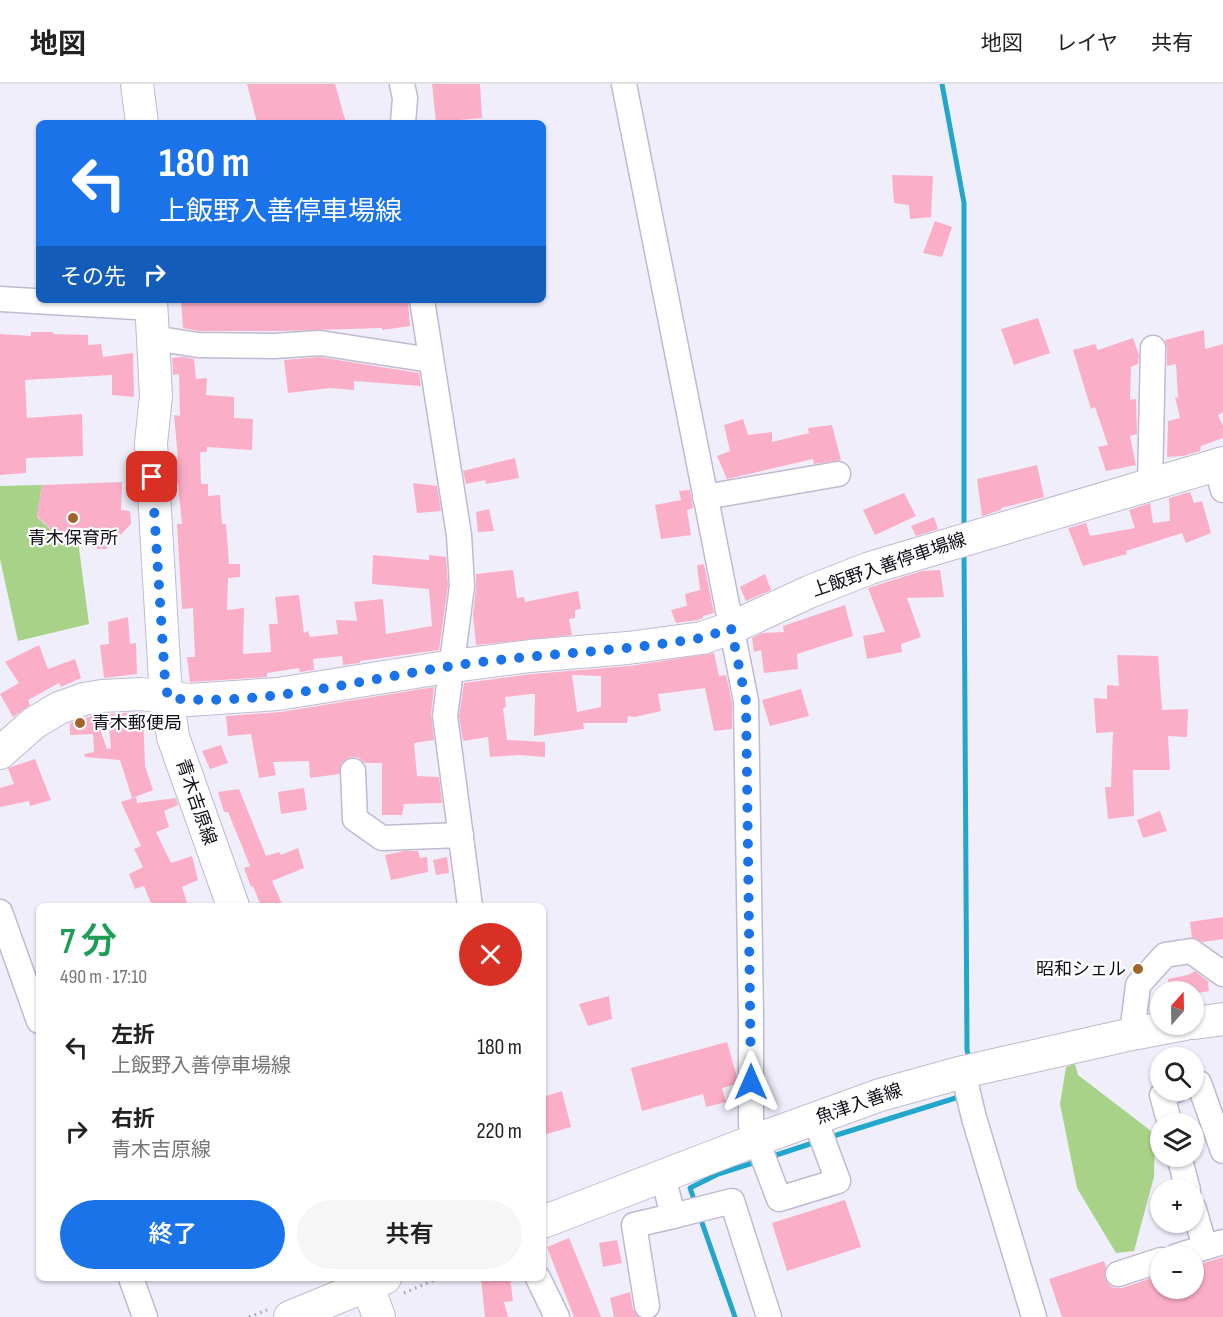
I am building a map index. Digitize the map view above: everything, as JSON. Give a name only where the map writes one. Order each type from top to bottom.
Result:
[{"type":"main road","points":[[137,84],[142,120]]},
{"type":"main road","name":"青木吉原線","points":[[151,304],[156,396],[151,443],[152,484],[165,680],[173,737],[232,903]]},
{"type":"main road","name":"上飯野入善停車場線","points":[[0,753],[34,723],[59,708],[84,699],[141,694],[189,700],[278,694],[453,666],[702,638],[731,628],[809,592],[870,568],[1150,484],[1221,473]]},
{"type":"main road","points":[[1204,1022],[1223,1019]]},
{"type":"main road","name":"魚津入善線","points":[[546,1221],[880,1095],[963,1072],[1150,1031]]},
{"type":"main road","points":[[290,1317],[381,1283],[379,1317]]},
{"type":"street","points":[[402,84],[405,98],[403,120]]},
{"type":"street","points":[[624,84],[746,701],[751,1125],[779,1199],[838,1181],[815,1119]]},
{"type":"street","points":[[0,299],[36,300]]},
{"type":"street","points":[[121,303],[151,304]]},
{"type":"street","points":[[422,303],[459,535],[462,586],[445,716],[470,903]]},
{"type":"street","points":[[153,338],[198,345],[274,346],[320,343],[431,360]]},
{"type":"street","points":[[1150,484],[1153,348]]},
{"type":"street","points":[[705,497],[838,474]]},
{"type":"street","points":[[353,771],[355,819],[382,838],[461,835]]},
{"type":"street","points":[[0,912],[36,1013]]},
{"type":"street","points":[[1132,1034],[1138,985],[1165,955],[1191,951],[1223,974]]},
{"type":"street","points":[[963,1072],[974,1118],[1034,1317]]},
{"type":"street","points":[[1204,1097],[1223,1151]]},
{"type":"street","points":[[663,1176],[673,1216]]},
{"type":"street","points":[[647,1306],[634,1225],[732,1202],[769,1317]]},
{"type":"street","points":[[1204,1226],[1214,1244]]},
{"type":"street","points":[[1118,1274],[1150,1264]]},
{"type":"street","points":[[132,1281],[145,1317]]},
{"type":"street","points":[[539,1281],[557,1317]]},
{"type":"path","points":[[381,1283],[404,1281]]},
{"type":"green space","points":[[42,485],[37,517],[64,542],[78,541],[89,624],[18,641],[0,559],[0,486]]},
{"type":"green space","points":[[1075,1064],[1078,1075],[1150,1130],[1150,1167],[1154,1167],[1154,1177],[1150,1179],[1150,1192],[1134,1251],[1116,1253],[1077,1188],[1060,1104],[1066,1067]]},
{"type":"building","points":[[247,84],[335,84],[345,120],[256,120]]},
{"type":"building","points":[[432,84],[480,84],[482,118],[436,120]]},
{"type":"building","points":[[892,175],[933,176],[931,217],[910,219],[909,205],[894,203]]},
{"type":"building","points":[[935,221],[952,227],[942,257],[923,253]]},
{"type":"building","points":[[181,303],[408,303],[410,326],[382,330],[382,328],[281,331],[199,331],[183,328]]},
{"type":"building","points":[[1038,318],[1050,353],[1014,365],[1001,329]]},
{"type":"building","points":[[1204,330],[1205,349],[1223,344],[1223,412],[1218,415],[1223,426],[1223,438],[1201,446],[1200,451],[1183,456],[1167,457],[1168,421],[1180,418],[1175,397],[1178,398],[1176,364],[1167,366],[1165,340]]},
{"type":"building","points":[[31,332],[88,335],[88,345],[101,344],[103,357],[133,353],[134,397],[112,395],[112,375],[25,380],[27,418],[82,414],[83,456],[26,458],[26,473],[0,475],[0,334],[31,336]]},
{"type":"building","points":[[1133,338],[1139,355],[1138,364],[1131,367],[1130,400],[1136,399],[1137,434],[1130,436],[1136,465],[1106,471],[1098,447],[1108,445],[1095,407],[1091,409],[1073,350],[1095,344],[1098,350]]},
{"type":"building","points":[[319,357],[419,373],[421,386],[354,381],[354,390],[330,388],[288,393],[284,360]]},
{"type":"building","points":[[172,358],[194,359],[196,379],[207,378],[206,395],[234,397],[234,418],[253,419],[252,450],[207,447],[207,452],[200,452],[201,484],[208,484],[208,496],[220,495],[222,524],[226,524],[229,564],[240,564],[240,577],[228,578],[227,610],[244,608],[243,654],[271,652],[269,624],[278,624],[275,597],[299,595],[304,633],[308,631],[310,637],[338,634],[336,620],[357,621],[354,602],[383,599],[386,634],[432,626],[429,589],[372,584],[373,555],[429,560],[429,555],[446,557],[448,585],[439,650],[343,665],[342,656],[313,659],[314,670],[300,672],[299,668],[267,673],[267,677],[190,682],[187,657],[195,657],[193,608],[182,609],[177,524],[182,524],[178,484],[174,484],[172,458],[178,458],[174,415],[180,416],[179,374],[173,375]]},
{"type":"building","points":[[743,419],[748,435],[772,432],[772,442],[809,433],[808,428],[832,425],[841,460],[814,464],[813,459],[727,479],[717,456],[730,451],[724,425]]},
{"type":"building","points":[[515,458],[519,478],[486,484],[485,480],[466,484],[463,471]]},
{"type":"building","points":[[1037,465],[1044,497],[1001,508],[1001,510],[982,516],[977,479]]},
{"type":"building","points":[[122,482],[121,510],[130,511],[131,524],[106,549],[98,549],[89,541],[64,542],[37,516],[42,485]]},
{"type":"building","points":[[413,483],[437,486],[441,511],[417,513]]},
{"type":"building","points":[[690,490],[693,508],[687,510],[691,535],[661,539],[655,505],[681,500],[679,491]]},
{"type":"building","points":[[1190,492],[1194,503],[1202,501],[1211,533],[1186,543],[1182,533],[1126,551],[1127,554],[1083,566],[1068,528],[1086,523],[1090,536],[1135,528],[1129,510],[1150,503],[1153,523],[1170,521],[1169,498]]},
{"type":"building","points":[[904,493],[916,516],[875,535],[863,510]]},
{"type":"building","points":[[489,509],[494,531],[478,532],[476,512]]},
{"type":"building","points":[[934,517],[938,529],[916,536],[911,526]]},
{"type":"building","points":[[704,564],[714,613],[698,620],[676,623],[671,610],[687,606],[685,594],[700,590],[697,565]]},
{"type":"building","points":[[513,570],[517,598],[524,597],[525,602],[578,591],[581,609],[575,610],[575,618],[569,619],[572,635],[476,645],[473,615],[476,574]]},
{"type":"building","points":[[940,570],[944,597],[907,598],[921,637],[901,644],[902,652],[867,659],[863,636],[885,632],[868,588],[922,571]]},
{"type":"building","points":[[765,574],[771,590],[746,601],[740,587]]},
{"type":"building","points":[[845,605],[853,636],[797,654],[798,669],[764,673],[761,650],[754,652],[752,638],[762,633],[784,632],[783,626]]},
{"type":"building","points":[[128,617],[130,644],[136,643],[137,674],[104,678],[100,645],[109,644],[108,622]]},
{"type":"building","points":[[39,645],[48,669],[75,659],[81,678],[61,687],[59,683],[28,700],[30,705],[13,717],[0,694],[19,683],[5,662]]},
{"type":"building","points":[[714,653],[719,676],[726,675],[732,703],[732,729],[714,731],[705,688],[658,694],[661,711],[635,717],[628,716],[627,723],[583,723],[584,729],[534,736],[535,694],[531,694],[505,697],[506,707],[503,708],[507,740],[545,742],[545,757],[519,755],[490,757],[488,737],[463,741],[459,716],[464,683],[532,674],[630,666]],"holes":[[[572,675],[601,676],[601,707],[577,712]]]},
{"type":"building","points":[[1117,655],[1158,656],[1162,710],[1188,709],[1187,737],[1168,736],[1170,770],[1133,770],[1134,816],[1108,819],[1105,787],[1111,787],[1113,732],[1096,733],[1094,698],[1107,699],[1107,685],[1119,686]]},
{"type":"building","points":[[434,687],[431,714],[434,740],[414,743],[417,776],[439,777],[442,803],[404,804],[402,815],[382,815],[382,763],[365,763],[359,758],[352,757],[341,764],[339,774],[310,778],[309,761],[273,762],[276,775],[259,778],[251,734],[228,736],[226,716],[281,712]]},
{"type":"building","points":[[801,689],[809,716],[770,726],[762,700]]},
{"type":"building","points":[[143,712],[145,766],[153,790],[132,798],[120,760],[85,757],[84,754],[94,752],[93,734],[70,735],[70,723],[95,715],[107,749],[111,748],[108,714]]},
{"type":"building","points":[[221,745],[228,763],[210,769],[202,751]]},
{"type":"building","points":[[35,759],[51,800],[30,806],[29,801],[0,807],[0,788],[14,784],[8,768]]},
{"type":"building","points":[[304,788],[307,810],[281,814],[278,792]]},
{"type":"building","points":[[239,789],[266,856],[279,852],[281,855],[298,848],[304,868],[272,881],[282,903],[260,903],[244,868],[250,866],[228,812],[224,812],[218,792]]},
{"type":"building","points":[[136,797],[137,803],[176,798],[178,805],[164,811],[169,827],[156,832],[171,863],[192,856],[198,880],[182,887],[187,903],[151,903],[144,886],[135,889],[129,874],[143,867],[134,849],[141,846],[121,802]]},
{"type":"building","points":[[1160,811],[1167,831],[1143,838],[1137,820]]},
{"type":"building","points":[[418,851],[420,858],[427,857],[428,872],[391,880],[385,855]]},
{"type":"building","points":[[447,857],[449,873],[436,875],[433,860]]},
{"type":"building","points":[[1223,917],[1223,939],[1203,942],[1192,938],[1190,922]]},
{"type":"building","points":[[1195,971],[1209,982],[1209,991],[1204,992],[1204,981],[1168,981],[1168,979],[1188,975]]},
{"type":"building","points":[[609,996],[612,1019],[588,1026],[579,1004]]},
{"type":"building","points":[[727,1042],[737,1084],[722,1088],[726,1102],[706,1107],[703,1094],[642,1111],[631,1068]]},
{"type":"building","points":[[562,1091],[571,1127],[546,1134],[546,1096]]},
{"type":"building","points":[[845,1200],[861,1247],[787,1271],[772,1223]]},
{"type":"building","points":[[569,1238],[601,1317],[574,1317],[547,1247]]},
{"type":"building","points":[[617,1240],[622,1263],[603,1267],[599,1243]]},
{"type":"building","points":[[1223,1257],[1223,1317],[1062,1317],[1049,1279],[1104,1261],[1105,1279],[1114,1288],[1122,1288],[1150,1279],[1150,1299],[1204,1299],[1204,1263]]},
{"type":"building","points":[[481,1281],[510,1281],[513,1301],[504,1302],[508,1317],[485,1317]]},
{"type":"building","points":[[630,1292],[633,1309],[639,1317],[614,1317],[610,1298]]},
{"type":"waterway","points":[[942,84],[964,203],[964,531]]},
{"type":"waterway","points":[[964,549],[967,1050],[970,1062]]},
{"type":"waterway","points":[[827,1138],[962,1096]]},
{"type":"waterway","points":[[770,1157],[816,1142]]},
{"type":"waterway","points":[[696,1205],[690,1188],[718,1174],[759,1161]]},
{"type":"waterway","points":[[700,1217],[735,1317]]},
{"type":"place","name":"青木保育所","points":[[73,518]]},
{"type":"place","name":"青木郵便局","points":[[80,723]]},
{"type":"place","name":"昭和シェル","points":[[1138,969]]},
{"type":"route","points":[[152,477],[168,698],[189,700],[278,694],[453,666],[668,643],[702,638],[731,628],[746,701],[751,1082]]}]
